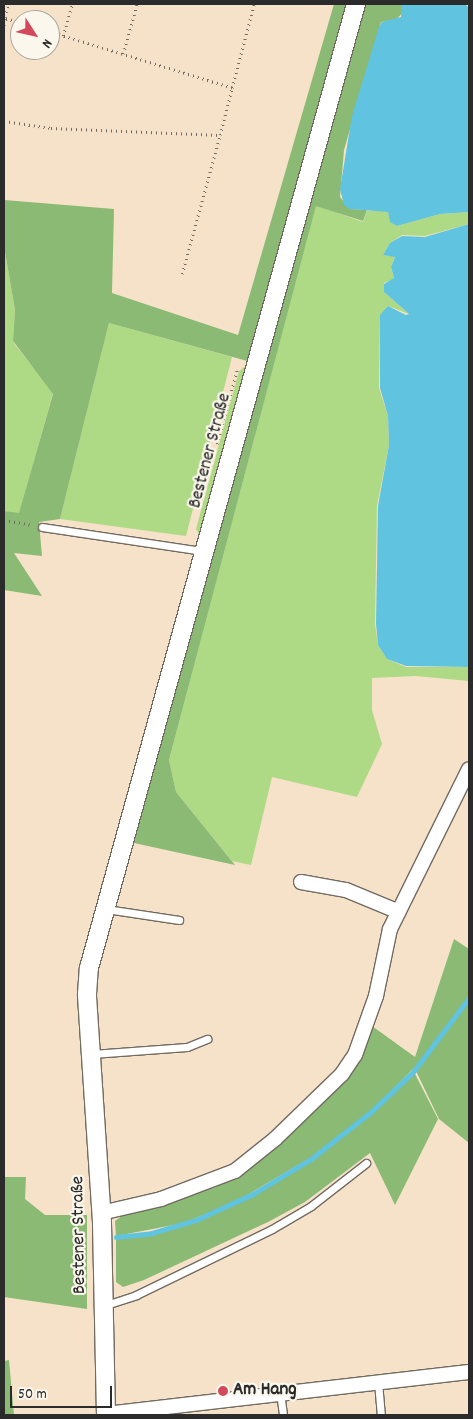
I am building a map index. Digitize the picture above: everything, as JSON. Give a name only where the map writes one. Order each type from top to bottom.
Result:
[{"type":"street","name":"Bestener Straße","points":[[106,1414],[102,1217],[88,980],[105,908],[206,552],[356,4]]},
{"type":"street","points":[[102,1217],[161,1199],[235,1171],[275,1139],[342,1074],[355,1055],[376,996],[390,929],[469,769]]},
{"type":"street","points":[[301,882],[346,890],[399,912]]},
{"type":"street","points":[[106,1414],[469,1372]]},
{"type":"lane","points":[[42,527],[206,552]]},
{"type":"lane","points":[[105,908],[179,920]]},
{"type":"lane","points":[[92,1054],[187,1047],[207,1039]]},
{"type":"lane","points":[[103,1306],[136,1295],[272,1229],[311,1206],[366,1163]]},
{"type":"lane","points":[[378,1382],[381,1415]]},
{"type":"lane","points":[[280,1393],[283,1415]]},
{"type":"path","points":[[4,25],[9,4]]},
{"type":"path","points":[[63,36],[72,4]]},
{"type":"path","points":[[123,54],[137,4]]},
{"type":"path","points":[[182,274],[254,4]]},
{"type":"path","points":[[60,35],[232,88]]},
{"type":"path","points":[[4,121],[51,128],[220,135]]},
{"type":"path","points":[[4,520],[42,527]]},
{"type":"green space","points":[[334,4],[349,4],[251,362],[109,323],[60,519],[39,522],[42,556],[14,553],[42,596],[4,590],[4,511],[19,513],[53,394],[13,341],[15,310],[4,246],[4,200],[114,209],[112,293],[238,335]]},
{"type":"green space","points":[[365,4],[401,4],[403,12],[397,19],[381,22],[344,150],[340,197],[350,209],[367,210],[363,221],[316,206],[169,760],[176,792],[235,865],[134,843]]},
{"type":"green space","points":[[316,205],[363,222],[367,211],[388,212],[391,222],[397,226],[440,214],[469,212],[469,224],[425,236],[402,235],[390,243],[383,255],[395,256],[391,267],[394,279],[384,283],[384,292],[409,314],[388,306],[380,316],[379,388],[388,416],[389,445],[377,506],[375,624],[378,645],[387,659],[406,667],[469,667],[469,681],[416,676],[372,678],[372,710],[382,744],[357,797],[272,777],[251,865],[232,861],[176,792],[169,760]]},
{"type":"green space","points":[[4,246],[15,310],[13,342],[53,393],[19,514],[4,511]]},
{"type":"green space","points":[[109,323],[232,357],[186,536],[60,519]]},
{"type":"green space","points":[[246,366],[203,535],[199,534],[196,529],[239,371]]},
{"type":"green space","points":[[454,939],[469,949],[469,996],[422,1060],[374,1108],[315,1155],[237,1201],[184,1223],[116,1236],[115,1221],[126,1213],[214,1188],[252,1167],[350,1074],[372,1026],[415,1057]]},
{"type":"green space","points":[[469,1002],[469,1143],[439,1119],[416,1071]]},
{"type":"green space","points":[[414,1072],[438,1119],[395,1205],[370,1153],[305,1202],[268,1222],[144,1280],[123,1287],[116,1282],[116,1239],[152,1234],[195,1222],[279,1181],[349,1132]]},
{"type":"green space","points":[[4,1177],[26,1177],[25,1199],[45,1215],[87,1215],[87,1309],[4,1297]]},
{"type":"green space","points":[[9,1360],[14,1415],[4,1415],[4,1361]]},
{"type":"water","points":[[401,4],[465,4],[469,8],[469,212],[440,214],[397,226],[390,222],[388,212],[350,209],[344,205],[340,189],[352,116],[379,27],[382,22],[401,17]]},
{"type":"water","points":[[469,224],[469,667],[406,666],[387,659],[378,645],[376,624],[378,506],[389,445],[388,416],[380,388],[380,315],[388,306],[406,315],[409,314],[384,292],[384,284],[394,278],[391,267],[395,257],[383,255],[390,243],[402,236],[425,237]]},
{"type":"waterway","points":[[116,1237],[152,1233],[196,1220],[253,1194],[311,1159],[371,1112],[413,1072],[469,998]]},
{"type":"place","name":"Am Hang","points":[[223,1391]]}]
